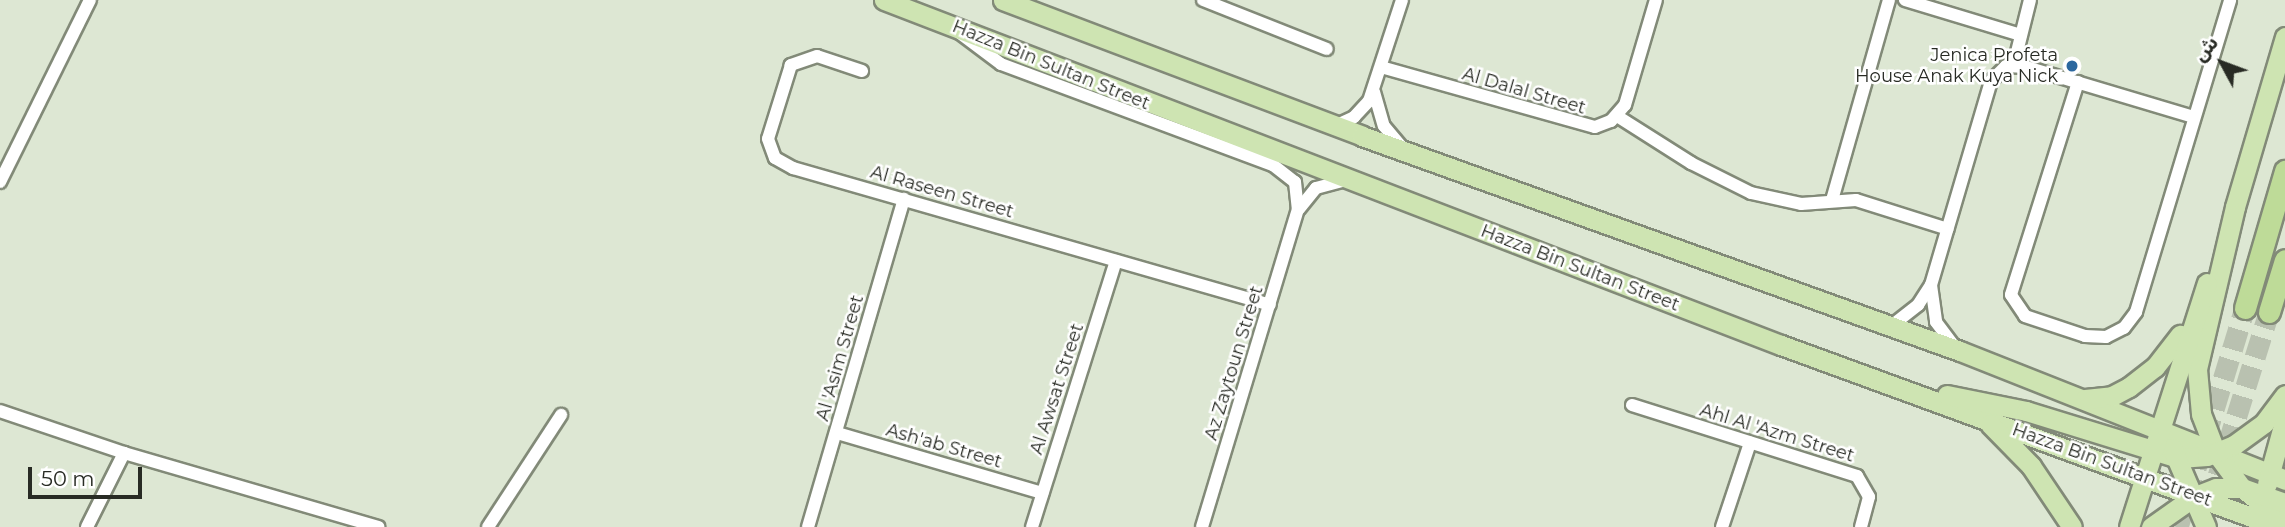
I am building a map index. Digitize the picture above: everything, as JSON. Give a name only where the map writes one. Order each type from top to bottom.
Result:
[{"type":"highway","points":[[2245,308],[2285,171]]},
{"type":"highway","points":[[2269,312],[2285,260]]},
{"type":"main road","name":"Hazza Bin Sultan Street","points":[[884,0],[1917,393],[2195,496],[2258,511],[2279,527]]},
{"type":"main road","points":[[1003,0],[1335,126],[1889,328],[1960,351],[2278,477]]},
{"type":"main road","points":[[2285,37],[2235,207],[2197,369],[2201,414],[2216,453],[2258,511],[2285,522]]},
{"type":"main road","points":[[2077,398],[2120,392],[2167,354],[2185,326],[2235,207]]},
{"type":"main road","points":[[2129,527],[2181,351],[2235,207]]},
{"type":"main road","points":[[1917,393],[2002,405],[2151,453],[2179,458],[2216,453],[2264,423],[2285,396]]},
{"type":"main road","points":[[1981,416],[2031,466],[2072,527]]},
{"type":"main road","points":[[2258,511],[2278,477],[2285,418]]},
{"type":"main road","points":[[2158,430],[2179,458],[2206,527]]},
{"type":"main road","points":[[2151,527],[2195,496],[2216,488],[2242,488]]},
{"type":"main road","points":[[2258,511],[2285,503]]},
{"type":"street","points":[[0,182],[90,0]]},
{"type":"street","points":[[1203,0],[1327,49]]},
{"type":"street","points":[[1335,126],[1354,117],[1374,92],[1402,0]]},
{"type":"street","points":[[1656,0],[1617,116],[1691,163],[1751,193],[1801,204],[1856,200],[1948,229]]},
{"type":"street","points":[[1832,200],[1889,0]]},
{"type":"street","points":[[1905,0],[2021,35]]},
{"type":"street","points":[[1889,328],[1918,305],[1931,285],[1991,81],[2014,64],[2030,0]]},
{"type":"street","points":[[2078,82],[2011,295],[2025,316],[2085,336],[2115,333],[2136,312],[2230,0]]},
{"type":"street","points":[[953,26],[974,48],[1001,64],[1282,169],[1295,182],[1298,209]]},
{"type":"street","name":"Al Raseen Street","points":[[862,71],[817,56],[791,65],[770,149],[783,165],[1270,305]]},
{"type":"street","points":[[2014,64],[2194,117]]},
{"type":"street","name":"Al Dalal Street","points":[[1381,67],[1587,128],[1617,116]]},
{"type":"street","points":[[1374,92],[1384,126],[1408,152]]},
{"type":"street","points":[[1298,209],[1316,188],[1356,181]]},
{"type":"street","name":"Al 'Asim Street","points":[[808,527],[904,199]]},
{"type":"street","name":"Az Zaytoun Street","points":[[1202,527],[1298,209]]},
{"type":"street","name":"Al Awsat Street","points":[[1032,527],[1116,261]]},
{"type":"street","points":[[1931,285],[1936,322],[1960,351]]},
{"type":"street","name":"Ahl Al 'Azm Street","points":[[1632,405],[1862,480],[1869,497],[1861,527]]},
{"type":"street","points":[[0,411],[124,453],[378,527]]},
{"type":"street","points":[[488,527],[561,415]]},
{"type":"street","name":"Ash'ab Street","points":[[837,433],[1042,493]]},
{"type":"street","points":[[1722,527],[1750,443]]},
{"type":"street","points":[[87,527],[124,453]]},
{"type":"tunnel","points":[[2178,527],[2245,308]]},
{"type":"tunnel","points":[[2209,505],[2269,312]]},
{"type":"place","name":"Jenica Profeta House Anak Kuya Nick","points":[[2072,66]]}]
